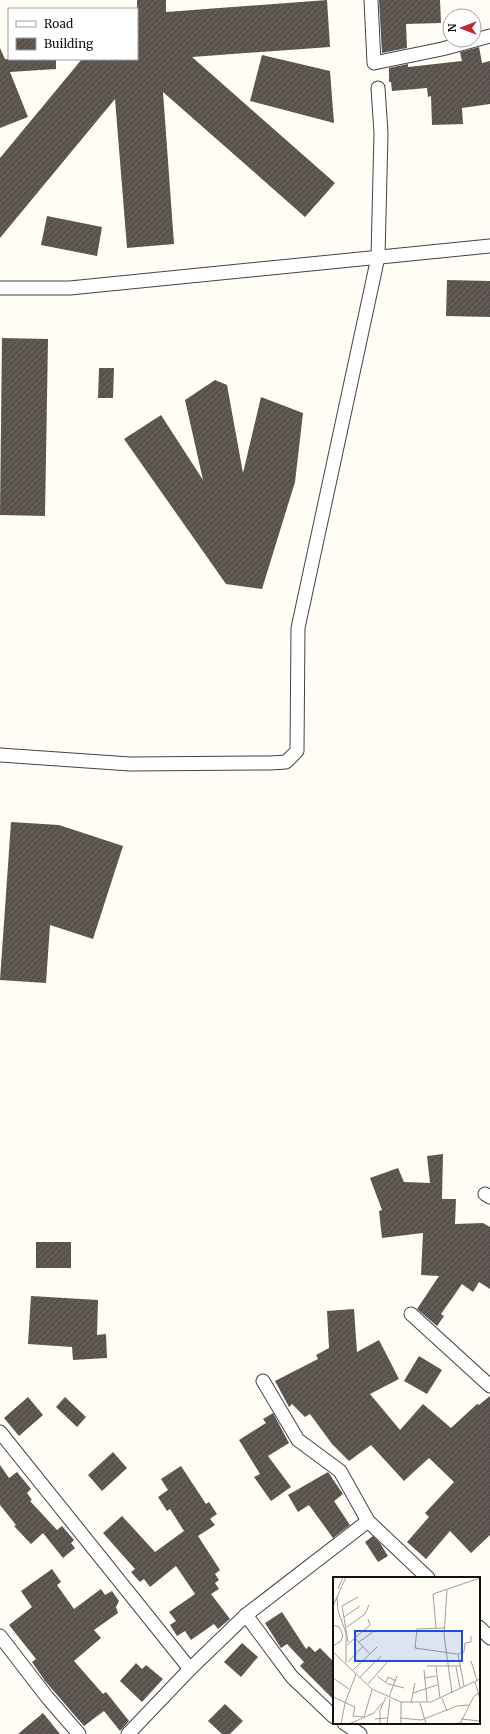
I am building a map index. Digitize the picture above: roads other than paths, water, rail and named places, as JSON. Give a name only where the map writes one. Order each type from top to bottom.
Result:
[{"type":"street","points":[[371,0],[374,63],[442,49],[490,36]]},
{"type":"street","points":[[0,755],[130,764],[270,763],[286,762],[297,751],[298,628],[378,257],[381,133],[378,88]]},
{"type":"street","points":[[0,288],[70,288],[490,246]]},
{"type":"street","points":[[411,1314],[490,1386]]},
{"type":"street","points":[[263,1381],[298,1440],[340,1471],[368,1521],[427,1577]]},
{"type":"street","points":[[0,1432],[190,1669]]},
{"type":"street","points":[[128,1734],[190,1669],[246,1614],[368,1521]]},
{"type":"street","points":[[246,1614],[292,1677],[333,1716]]},
{"type":"street","points":[[480,1628],[490,1638]]},
{"type":"street","points":[[0,1636],[47,1698],[79,1734]]},
{"type":"street","points":[[345,1724],[360,1734]]}]
